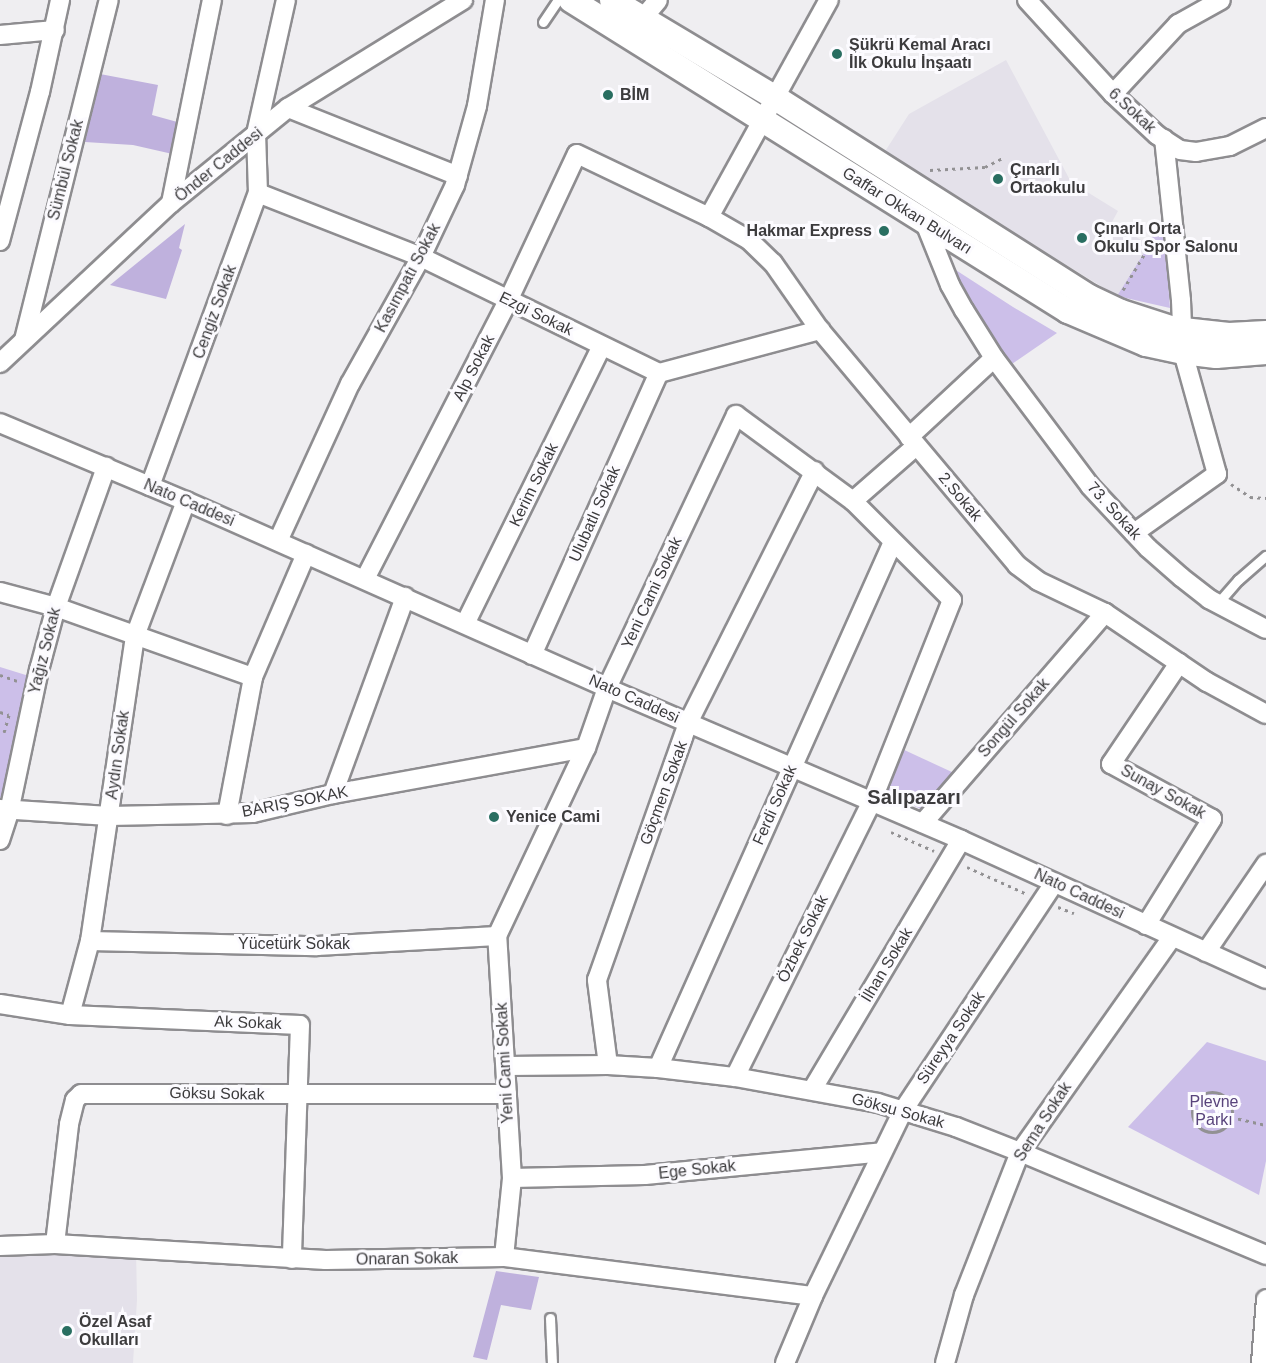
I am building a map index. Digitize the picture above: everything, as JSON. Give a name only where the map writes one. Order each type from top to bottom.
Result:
[{"type":"main road","name":"Gaffar Okkan Bulvarı","points":[[571,0],[762,118],[925,224],[1068,311],[1136,340],[1182,342],[1229,335],[1266,333]]},
{"type":"main road","name":"Gaffar Okkan Bulvarı","points":[[612,0],[774,97],[1089,297],[1148,322],[1182,342],[1216,356],[1266,352]]},
{"type":"street","points":[[0,241],[55,30],[60,0]]},
{"type":"street","name":"Sümbül Sokak","points":[[24,340],[109,0]]},
{"type":"street","points":[[171,203],[212,0]]},
{"type":"street","name":"Cengiz Sokak","points":[[150,486],[258,193],[256,134],[286,0]]},
{"type":"street","name":"Önder Caddesi","points":[[0,363],[171,203],[288,108],[463,0]]},
{"type":"street","name":"Kasımpatı Sokak","points":[[278,541],[350,384],[421,256],[458,176],[477,106],[495,0]]},
{"type":"street","points":[[643,18],[658,0]]},
{"type":"street","points":[[709,217],[829,0]]},
{"type":"street","name":"6.Sokak","points":[[1027,0],[1113,94],[1164,139],[1180,150],[1196,152],[1230,146],[1266,128]]},
{"type":"street","points":[[1113,94],[1178,24],[1221,0]]},
{"type":"street","points":[[0,35],[55,30]]},
{"type":"street","points":[[288,108],[458,176]]},
{"type":"street","name":"6.Sokak","points":[[1164,139],[1182,342],[1217,474]]},
{"type":"street","name":"2.Sokak","points":[[578,154],[735,230],[763,253],[820,330],[912,442],[1027,574],[1105,613],[1207,682],[1266,714]]},
{"type":"street","name":"Alp Sokak","points":[[366,579],[508,301],[578,154]]},
{"type":"street","name":"Ezgi Sokak","points":[[258,193],[421,256],[659,374]]},
{"type":"street","name":"73. Sokak","points":[[925,224],[950,285],[994,358],[1090,486],[1134,533],[1181,577],[1217,604],[1266,629]]},
{"type":"street","points":[[659,374],[820,330]]},
{"type":"street","name":"Kerim Sokak","points":[[465,624],[602,346]]},
{"type":"street","points":[[853,501],[994,358]]},
{"type":"street","name":"Ulubatlı Sokak","points":[[532,655],[659,374]]},
{"type":"street","name":"Yeni Cami Sokak","points":[[504,1257],[512,1178],[507,1066],[497,936],[586,748],[607,688],[736,415],[853,501],[952,600],[872,801]]},
{"type":"street","name":"Nato Caddesi","points":[[0,423],[366,579],[607,688],[923,823],[1266,979]]},
{"type":"street","name":"Yağız Sokak","points":[[0,840],[5,811],[56,607],[106,467]]},
{"type":"street","name":"Göçmen Sokak","points":[[608,1065],[597,980],[688,723],[814,471]]},
{"type":"street","points":[[1134,533],[1217,474]]},
{"type":"street","name":"Aydın Sokak","points":[[70,1015],[90,941],[135,636],[186,501]]},
{"type":"street","name":"Ferdi Sokak","points":[[658,1068],[893,542]]},
{"type":"street","points":[[227,815],[253,677],[306,554]]},
{"type":"street","points":[[0,592],[56,607],[253,677]]},
{"type":"street","points":[[333,794],[405,597]]},
{"type":"street","name":"Songül Sokak","points":[[923,823],[1105,613]]},
{"type":"street","name":"Sunay Sokak","points":[[1146,925],[1212,819],[1112,764],[1179,663]]},
{"type":"street","name":"BARIŞ SOKAK","points":[[5,811],[109,816],[253,813],[333,794],[586,748]]},
{"type":"street","name":"Özbek Sokak","points":[[735,1077],[872,801]]},
{"type":"street","name":"İlhan Sokak","points":[[813,1090],[961,840]]},
{"type":"street","points":[[1206,952],[1266,864]]},
{"type":"street","name":"Süreyya Sokak","points":[[784,1363],[813,1296],[904,1109],[1054,883]]},
{"type":"street","name":"Yücetürk Sokak","points":[[90,941],[317,946],[497,936]]},
{"type":"street","name":"Sema Sokak","points":[[945,1363],[964,1295],[1020,1152],[1172,937]]},
{"type":"street","name":"Ak Sokak","points":[[0,1004],[70,1015],[300,1025],[292,1259]]},
{"type":"street","name":"Göksu Sokak","points":[[507,1066],[608,1065],[658,1068],[735,1077],[904,1109],[1020,1152],[1266,1255]]},
{"type":"street","name":"Göksu Sokak","points":[[55,1244],[69,1124],[75,1100],[81,1094],[507,1094]]},
{"type":"street","name":"Ege Sokak","points":[[512,1178],[645,1176],[882,1152]]},
{"type":"street","name":"Onaran Sokak","points":[[0,1246],[55,1244],[292,1259],[504,1257],[813,1296]]},
{"type":"street","points":[[1261,1363],[1266,1299]]},
{"type":"lane","points":[[543,22],[558,0]]},
{"type":"lane","points":[[1217,604],[1238,580],[1266,556]]},
{"type":"lane","points":[[550,1318],[552,1363]]},
{"type":"path","points":[[925,170],[985,167],[1005,157]]},
{"type":"path","points":[[1122,293],[1151,243],[1174,233]]},
{"type":"path","points":[[1217,474],[1250,497],[1266,498]]},
{"type":"path","points":[[0,675],[18,681]]},
{"type":"path","points":[[0,712],[9,715],[4,732]]},
{"type":"path","points":[[1220,1092],[1227,1097],[1231,1117],[1226,1127],[1212,1133],[1196,1125],[1191,1108],[1203,1093],[1220,1092]]},
{"type":"path","points":[[1231,1117],[1266,1125]]},
{"type":"shaded area","name":"Çınarlı Ortaokulu","points":[[1006,60],[1071,182],[1118,211],[1112,222],[1149,245],[1117,296],[884,153],[909,114]]},
{"type":"shaded area","points":[[100,74],[158,85],[152,115],[181,123],[177,155],[133,145],[85,142]]},
{"type":"shaded area","points":[[185,224],[179,248],[182,250],[166,299],[110,285]]},
{"type":"shaded area","name":"Özel Asaf Okulları","points":[[0,1246],[136,1248],[137,1300],[133,1363],[0,1363]]},
{"type":"shaded area","points":[[496,1271],[539,1277],[531,1310],[501,1305],[487,1360],[473,1357]]},
{"type":"green space","points":[[1164,228],[1170,308],[1117,296],[1149,245],[1150,238]]},
{"type":"green space","points":[[948,265],[1057,333],[1012,364],[988,335]]},
{"type":"green space","points":[[0,667],[29,676],[3,798],[0,797]]},
{"type":"green space","points":[[900,748],[954,773],[926,811],[881,792]]},
{"type":"green space","name":"Plevne Parkı","points":[[1207,1042],[1266,1061],[1266,1161],[1259,1195],[1128,1127]]},
{"type":"place","name":"Şükrü Kemal Aracı İlk Okulu İnşaatı","points":[[837,54]]},
{"type":"place","name":"BİM","points":[[608,95]]},
{"type":"place","name":"Çınarlı Ortaokulu","points":[[998,179]]},
{"type":"place","name":"Hakmar Express","points":[[884,231]]},
{"type":"place","name":"Çınarlı Orta Okulu Spor Salonu","points":[[1082,238]]},
{"type":"place","name":"Yenice Cami","points":[[494,817]]},
{"type":"place","name":"Özel Asaf Okulları","points":[[67,1331]]},
{"type":"district","name":"Salıpazarı","points":[[914,797]]}]
